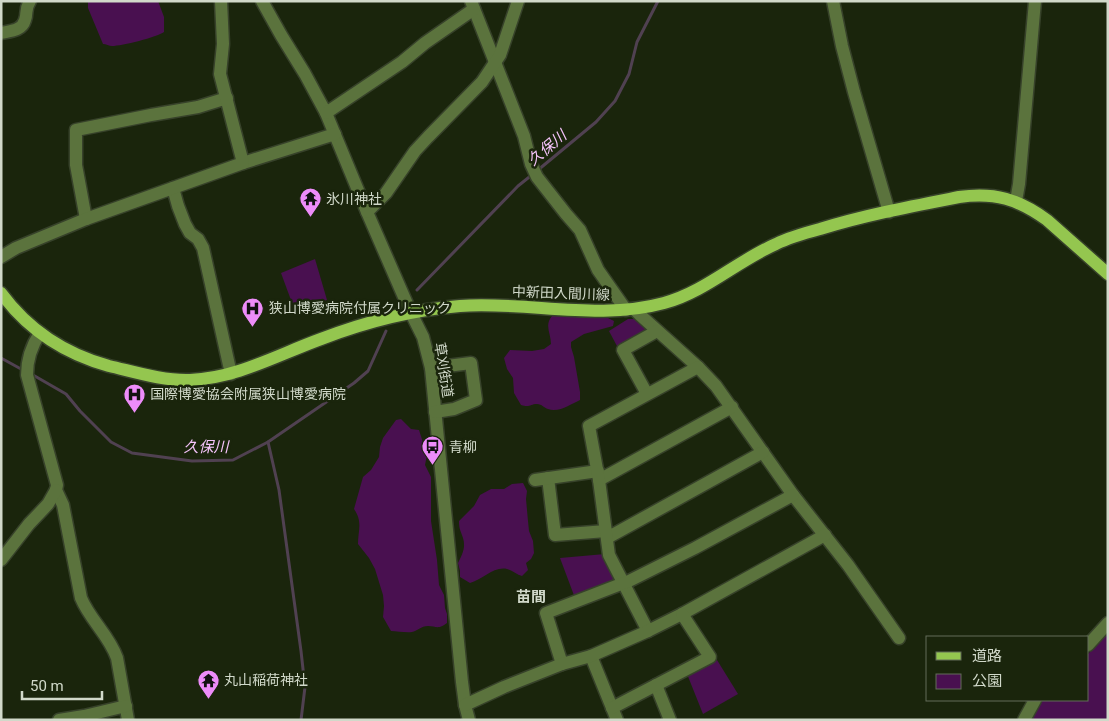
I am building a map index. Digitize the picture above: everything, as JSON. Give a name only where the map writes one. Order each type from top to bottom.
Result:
[{"type":"main road","name":"中新田入間川線","points":[[1,293],[18,313],[53,343],[96,362],[168,379],[186,380],[231,374],[254,367],[344,330],[387,318],[410,314],[460,306],[522,306],[601,311],[630,310],[666,302],[700,289],[736,266],[776,244],[798,235],[844,221],[973,195],[986,195],[1016,202],[1036,213],[1047,220],[1108,274]]},
{"type":"street","points":[[1,33],[21,27],[30,1]]},
{"type":"street","points":[[221,1],[223,44],[220,74],[243,163]]},
{"type":"street","name":"草刈街道","points":[[262,1],[326,113],[410,314],[423,337],[431,368],[465,705],[469,720]]},
{"type":"street","points":[[367,212],[386,193],[415,151],[482,82],[500,54],[518,1]]},
{"type":"street","points":[[833,1],[854,92],[889,212]]},
{"type":"street","points":[[1016,202],[1035,1]]},
{"type":"street","points":[[326,113],[402,62],[473,5],[524,136],[531,164],[537,177],[580,230],[598,270],[630,310],[698,366],[716,386],[793,495],[848,565],[899,638]]},
{"type":"street","points":[[86,219],[76,165],[76,130],[142,116],[198,107],[226,98]]},
{"type":"street","points":[[1,257],[16,248],[86,219],[243,163],[335,134]]},
{"type":"street","points":[[173,188],[185,224],[203,248],[231,374]]},
{"type":"street","points":[[647,394],[623,350],[657,331]]},
{"type":"street","points":[[1,560],[29,524],[48,504],[57,485],[27,375],[27,366],[40,333]]},
{"type":"street","points":[[431,368],[471,363],[476,400],[454,409],[435,412]]},
{"type":"street","points":[[648,631],[609,555],[589,426],[698,366]]},
{"type":"street","points":[[535,480],[598,476],[732,407]]},
{"type":"street","points":[[548,478],[555,535],[607,534],[763,452]]},
{"type":"street","points":[[56,490],[63,505],[81,598],[86,609],[114,650],[128,720]]},
{"type":"street","points":[[562,664],[546,612],[623,583],[695,548],[793,495]]},
{"type":"street","points":[[465,705],[504,687],[562,664],[591,656],[648,631],[825,536]]},
{"type":"street","points":[[591,656],[614,714],[656,685],[710,657],[682,614]]},
{"type":"street","points":[[1089,644],[1108,624]]},
{"type":"street","points":[[656,685],[670,720]]},
{"type":"street","points":[[1024,720],[1034,701]]},
{"type":"street","points":[[58,720],[126,706]]},
{"type":"green space","points":[[88,1],[158,1],[164,17],[164,32],[147,39],[123,45],[112,46],[103,44],[88,8]]},
{"type":"green space","points":[[315,259],[327,300],[295,311],[281,273]]},
{"type":"green space","points":[[552,316],[600,317],[614,321],[613,326],[584,334],[571,342],[580,400],[556,410],[548,409],[539,404],[521,405],[514,393],[513,378],[507,369],[504,358],[510,350],[532,351],[544,349],[551,344],[548,323]]},
{"type":"green space","points":[[628,319],[634,319],[645,328],[645,333],[618,348],[609,331]]},
{"type":"green space","points":[[401,419],[411,429],[419,430],[427,455],[425,465],[431,477],[431,521],[439,585],[444,595],[447,614],[447,623],[441,626],[426,626],[410,632],[391,631],[383,617],[383,595],[375,569],[358,544],[359,522],[354,509],[363,477],[371,470],[379,457],[383,438],[396,420]]},
{"type":"green space","points":[[523,483],[527,491],[529,531],[533,541],[534,553],[526,563],[528,570],[522,576],[507,569],[497,570],[470,583],[460,577],[458,563],[464,545],[459,521],[474,506],[480,495],[491,489],[504,489],[512,484]]},
{"type":"green space","points":[[605,554],[616,579],[614,583],[575,598],[560,558]]},
{"type":"green space","points":[[1108,632],[1108,720],[1030,720],[1040,701],[1089,701],[1089,653]]},
{"type":"green space","points":[[717,660],[738,694],[703,714],[687,674]]},
{"type":"waterway","name":"久保川","points":[[538,170],[596,122],[615,101],[629,74],[637,42],[658,1]]},
{"type":"waterway","name":"久保川","points":[[417,290],[518,186],[533,174]]},
{"type":"waterway","name":"久保川","points":[[33,375],[66,394],[111,442],[132,453],[192,461],[233,460],[268,442],[354,383],[368,371],[386,331]]},
{"type":"waterway","name":"久保川","points":[[1,358],[21,369]]},
{"type":"waterway","points":[[268,442],[279,490],[301,651],[305,687],[301,720]]},
{"type":"place","name":"氷川神社","points":[[310,218]]},
{"type":"place","name":"狭山博愛病院付属クリニック","points":[[253,327]]},
{"type":"place","name":"国際博愛協会附属狭山博愛病院","points":[[134,413]]},
{"type":"place","name":"青柳","points":[[433,466]]},
{"type":"place","name":"丸山稲荷神社","points":[[208,699]]},
{"type":"district","name":"苗間","points":[[531,597]]}]
